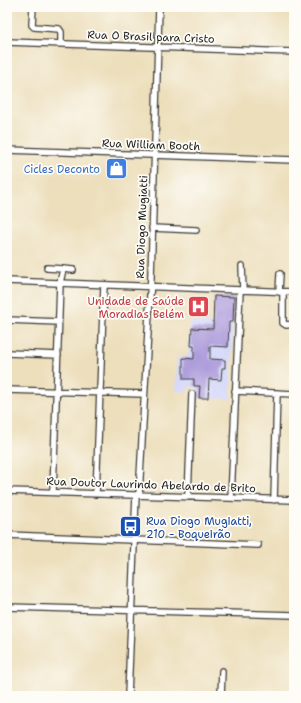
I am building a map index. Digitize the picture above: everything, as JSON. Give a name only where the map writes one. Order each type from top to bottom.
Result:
[{"type":"street","points":[[33,7],[32,25],[34,27],[59,29],[61,36],[60,44]]},
{"type":"street","name":"Rua Diogo Mugiatti","points":[[128,696],[134,540],[144,394],[152,228],[159,7]]},
{"type":"street","name":"Rua O Brasil para Cristo","points":[[7,42],[294,52]]},
{"type":"street","name":"Rua William Booth","points":[[7,150],[294,160]]},
{"type":"street","points":[[152,228],[196,230]]},
{"type":"street","points":[[231,498],[242,266]]},
{"type":"street","points":[[47,268],[73,270]]},
{"type":"street","points":[[53,492],[60,283],[63,269]]},
{"type":"street","points":[[280,274],[283,323],[286,325],[294,324]]},
{"type":"street","points":[[7,281],[294,292]]},
{"type":"street","points":[[96,494],[104,285]]},
{"type":"street","points":[[7,320],[59,322]]},
{"type":"street","points":[[7,353],[58,355]]},
{"type":"street","points":[[7,390],[144,394]]},
{"type":"street","points":[[235,391],[294,394]]},
{"type":"street","points":[[274,500],[278,393]]},
{"type":"street","points":[[188,497],[192,394]]},
{"type":"street","name":"Rua Doutor Laurindo Abelardo de Brito","points":[[7,491],[294,500]]},
{"type":"street","points":[[7,535],[258,545]]},
{"type":"street","points":[[7,607],[294,615]]},
{"type":"street","points":[[221,696],[222,671]]},
{"type":"shaded area","points":[[214,296],[234,297],[231,399],[197,398],[197,387],[188,387],[187,392],[176,391],[177,357],[188,357],[190,322],[213,323]]},
{"type":"building","points":[[214,296],[234,297],[233,322],[229,322],[228,347],[210,346],[210,359],[225,360],[225,368],[222,368],[221,380],[209,379],[208,398],[199,398],[200,386],[194,386],[194,379],[183,379],[183,358],[194,359],[194,346],[191,346],[192,328],[213,329]]},
{"type":"place","name":"Cicles Deconto","points":[[116,169]]},
{"type":"place","name":"Unidade de Saúde Moradias Belém","points":[[199,307]]},
{"type":"place","name":"Rua Diogo Mugiatti, 210 - Boqueirão","points":[[131,527]]}]
